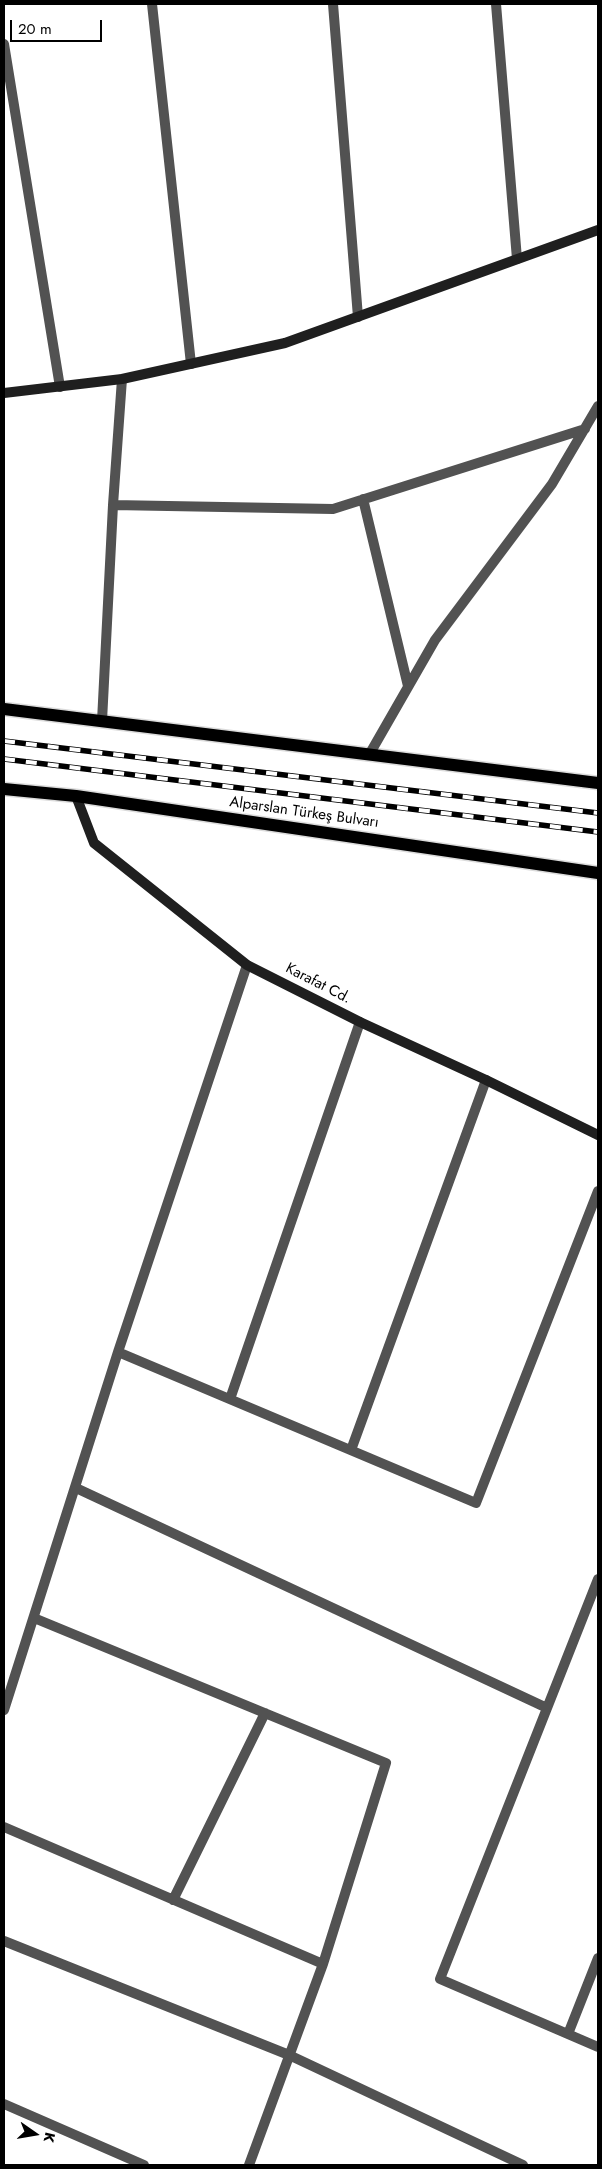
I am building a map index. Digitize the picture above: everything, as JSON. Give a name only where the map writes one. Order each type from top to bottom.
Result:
[{"type":"main road","points":[[4,393],[60,388],[122,379],[285,343],[598,230]]},
{"type":"main road","points":[[4,709],[598,783]]},
{"type":"main road","name":"Alparslan Türkeş Bulvarı","points":[[4,788],[76,796],[598,873]]},
{"type":"main road","name":"Karafat Cd.","points":[[76,796],[94,843],[247,965],[360,1022],[486,1080],[598,1135]]},
{"type":"street","points":[[152,4],[191,364]]},
{"type":"street","points":[[333,4],[358,316]]},
{"type":"street","points":[[496,4],[517,259]]},
{"type":"street","points":[[4,44],[60,388]]},
{"type":"street","points":[[102,721],[113,505],[122,379]]},
{"type":"street","points":[[369,755],[435,640],[552,484],[598,406]]},
{"type":"street","points":[[113,505],[333,509],[585,429]]},
{"type":"street","points":[[363,499],[408,686]]},
{"type":"street","points":[[4,1710],[8,1685],[34,1618],[118,1352],[247,965]]},
{"type":"street","points":[[230,1399],[360,1022]]},
{"type":"street","points":[[351,1450],[486,1080]]},
{"type":"street","points":[[118,1352],[476,1502],[598,1191]]},
{"type":"street","points":[[76,1488],[547,1708]]},
{"type":"street","points":[[598,1579],[440,1979],[598,2047]]},
{"type":"street","points":[[34,1618],[386,1763],[323,1964],[249,2165]]},
{"type":"street","points":[[173,1900],[265,1713]]},
{"type":"street","points":[[4,1827],[323,1964]]},
{"type":"street","points":[[4,1941],[289,2055],[523,2165]]},
{"type":"street","points":[[568,2034],[598,1958]]},
{"type":"street","points":[[4,2104],[144,2165]]},
{"type":"railway","points":[[4,741],[598,813]]},
{"type":"railway","points":[[4,759],[598,832]]}]
